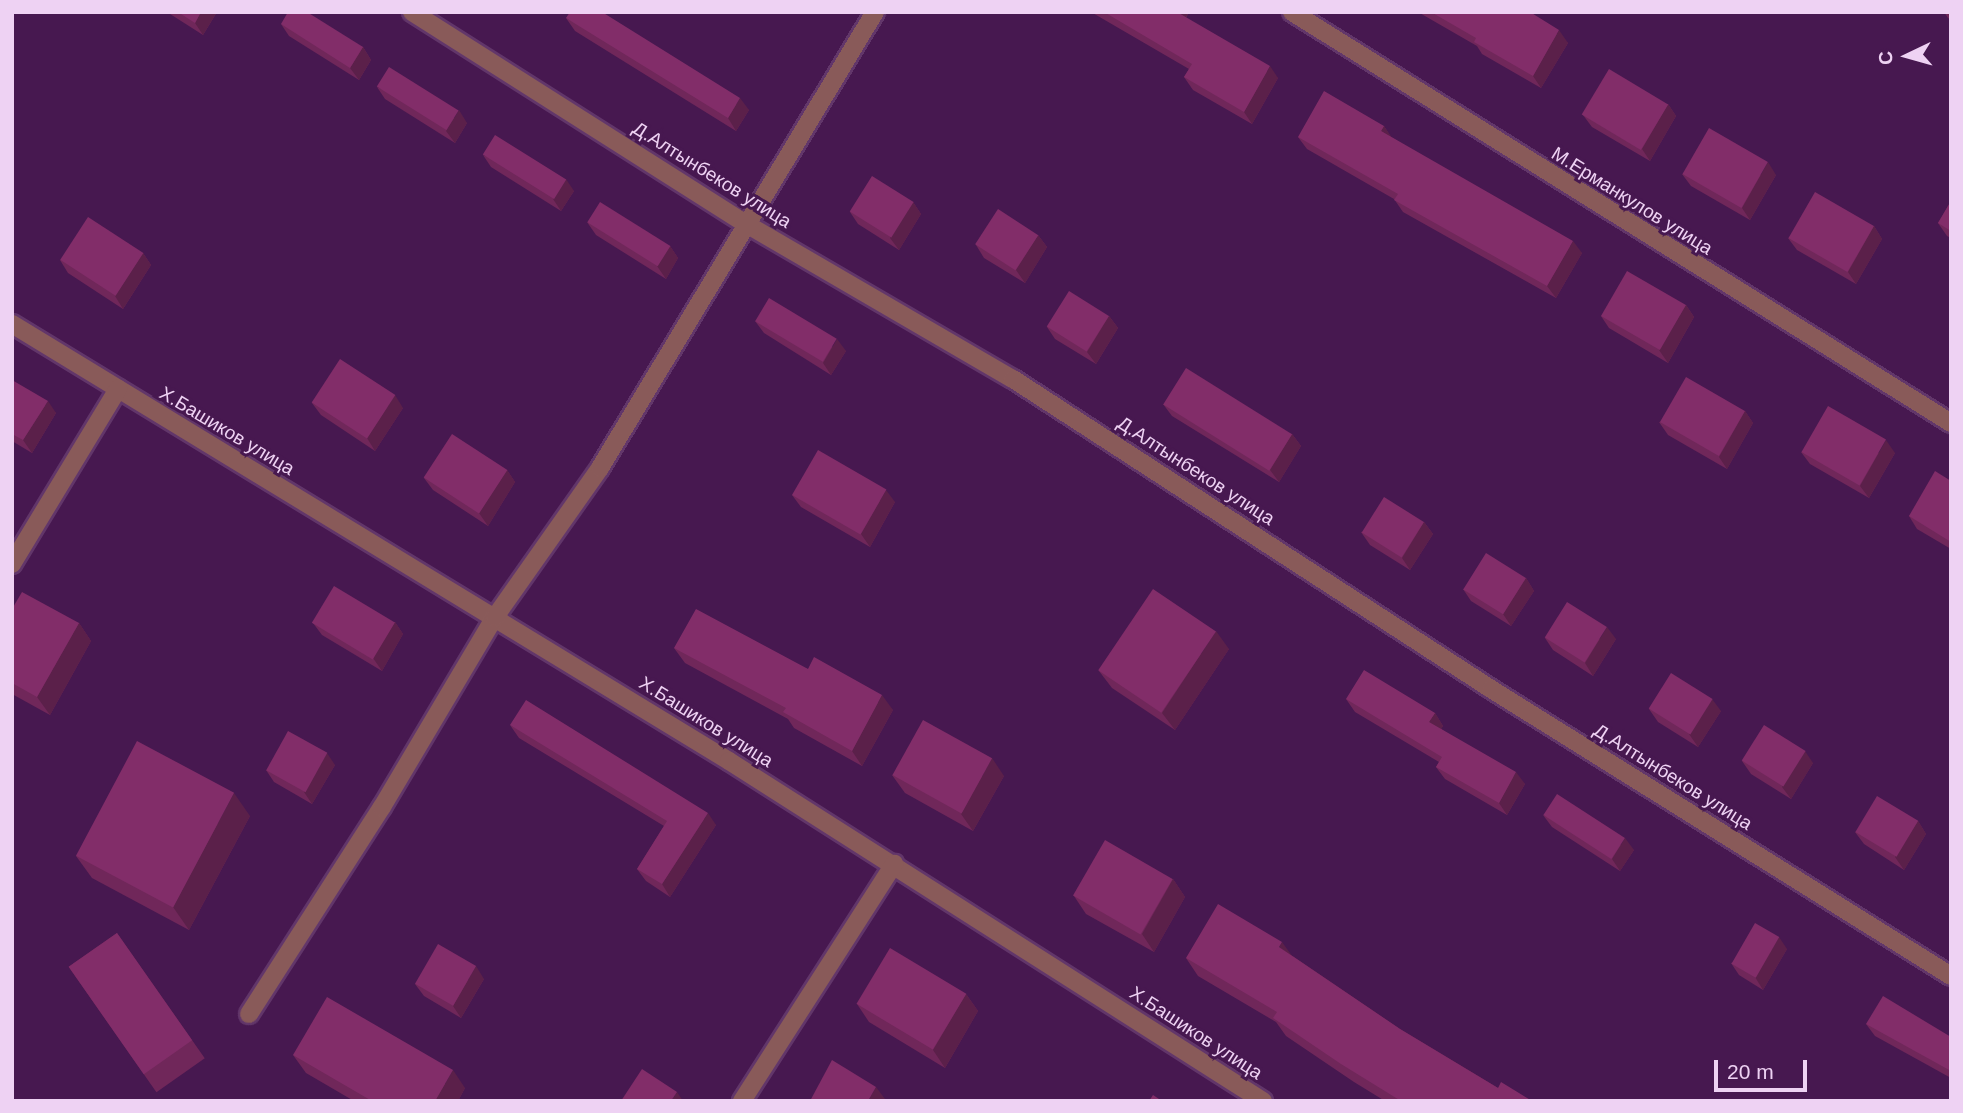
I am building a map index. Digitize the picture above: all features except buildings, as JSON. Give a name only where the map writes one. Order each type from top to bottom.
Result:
[{"type":"street","name":"Д.Алтынбеков улица","points":[[412,12],[748,225],[1013,379],[1491,689],[1951,975]]},
{"type":"street","points":[[249,1014],[382,807],[495,617],[600,468],[875,12]]},
{"type":"street","name":"М.Ерманкулов улица","points":[[1292,12],[1951,424]]},
{"type":"street","name":"Х.Башиков улица","points":[[12,324],[495,617],[894,864],[1262,1101]]},
{"type":"street","points":[[12,564],[118,389]]},
{"type":"street","points":[[742,1101],[894,864]]}]
